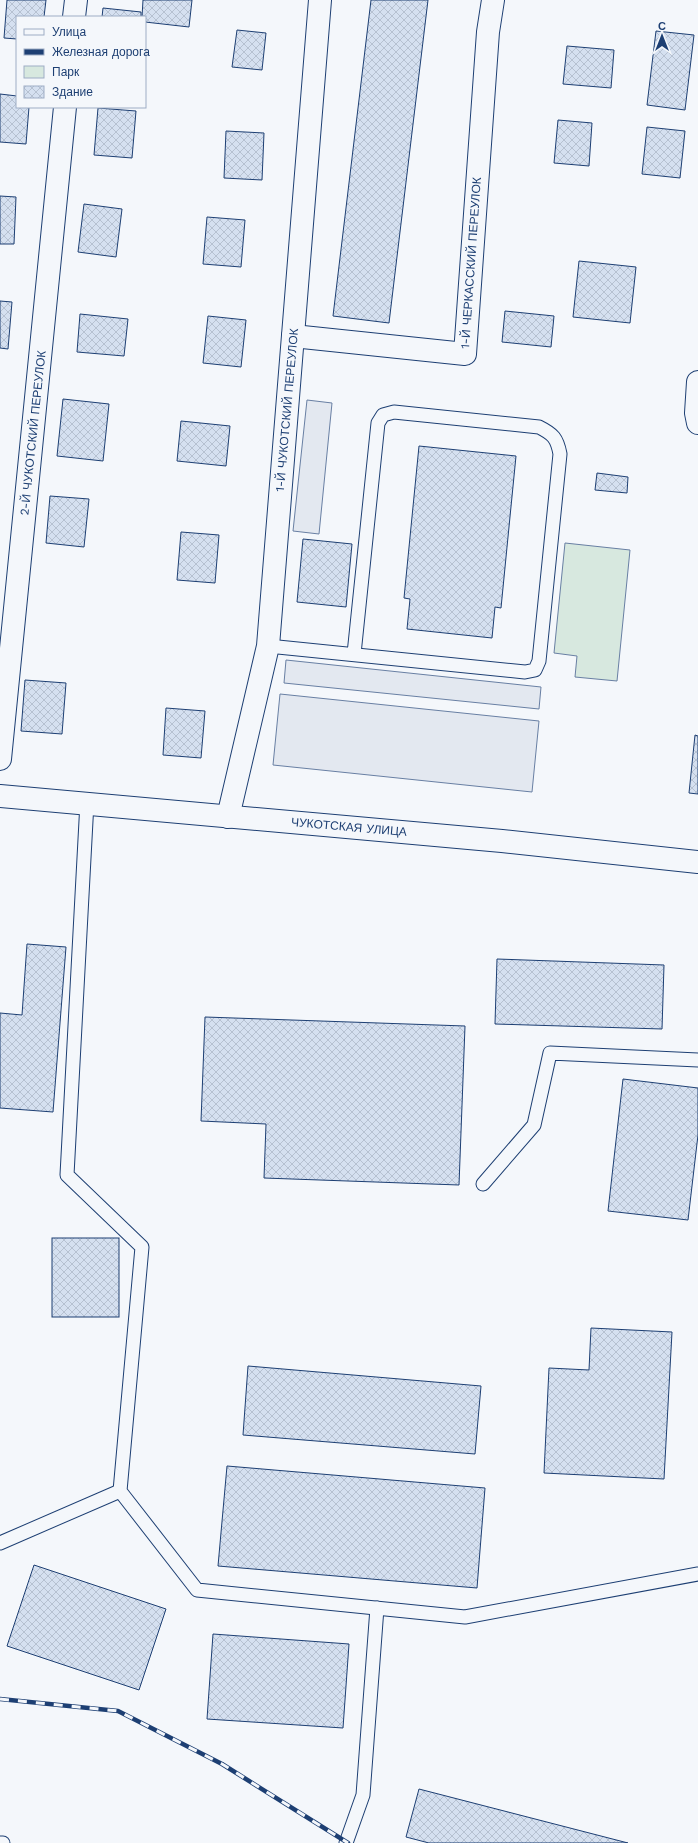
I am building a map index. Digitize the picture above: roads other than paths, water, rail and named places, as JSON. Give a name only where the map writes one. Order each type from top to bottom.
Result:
[{"type":"street","points":[[74,16],[76,0]]},
{"type":"street","name":"1-Й ЧУКОТСКИЙ ПЕРЕУЛОК","points":[[228,817],[268,646],[320,0]]},
{"type":"street","name":"1-Й ЧЕРКАССКИЙ ПЕРЕУЛОК","points":[[293,336],[466,354],[488,32],[493,0]]},
{"type":"street","name":"2-Й ЧУКОТСКИЙ ПЕРЕУЛОК","points":[[0,759],[65,108]]},
{"type":"street","points":[[698,382],[696,413],[698,423]]},
{"type":"street","name":"ЧУКОТСКАЯ УЛИЦА","points":[[0,796],[86,802],[228,817],[502,841],[698,862]]},
{"type":"lane","points":[[268,646],[525,672],[534,670],[539,661],[560,454],[558,444],[552,434],[539,427],[394,412],[383,415],[378,423],[354,654]]},
{"type":"lane","points":[[86,802],[67,1175],[142,1247],[120,1491],[197,1590],[465,1617],[698,1574]]},
{"type":"lane","points":[[483,1184],[534,1125],[550,1053],[698,1060]]},
{"type":"lane","points":[[0,1543],[120,1491]]},
{"type":"lane","points":[[346,1843],[363,1795],[377,1608]]},
{"type":"railway","points":[[0,1699],[118,1711],[222,1764],[348,1843]]}]
